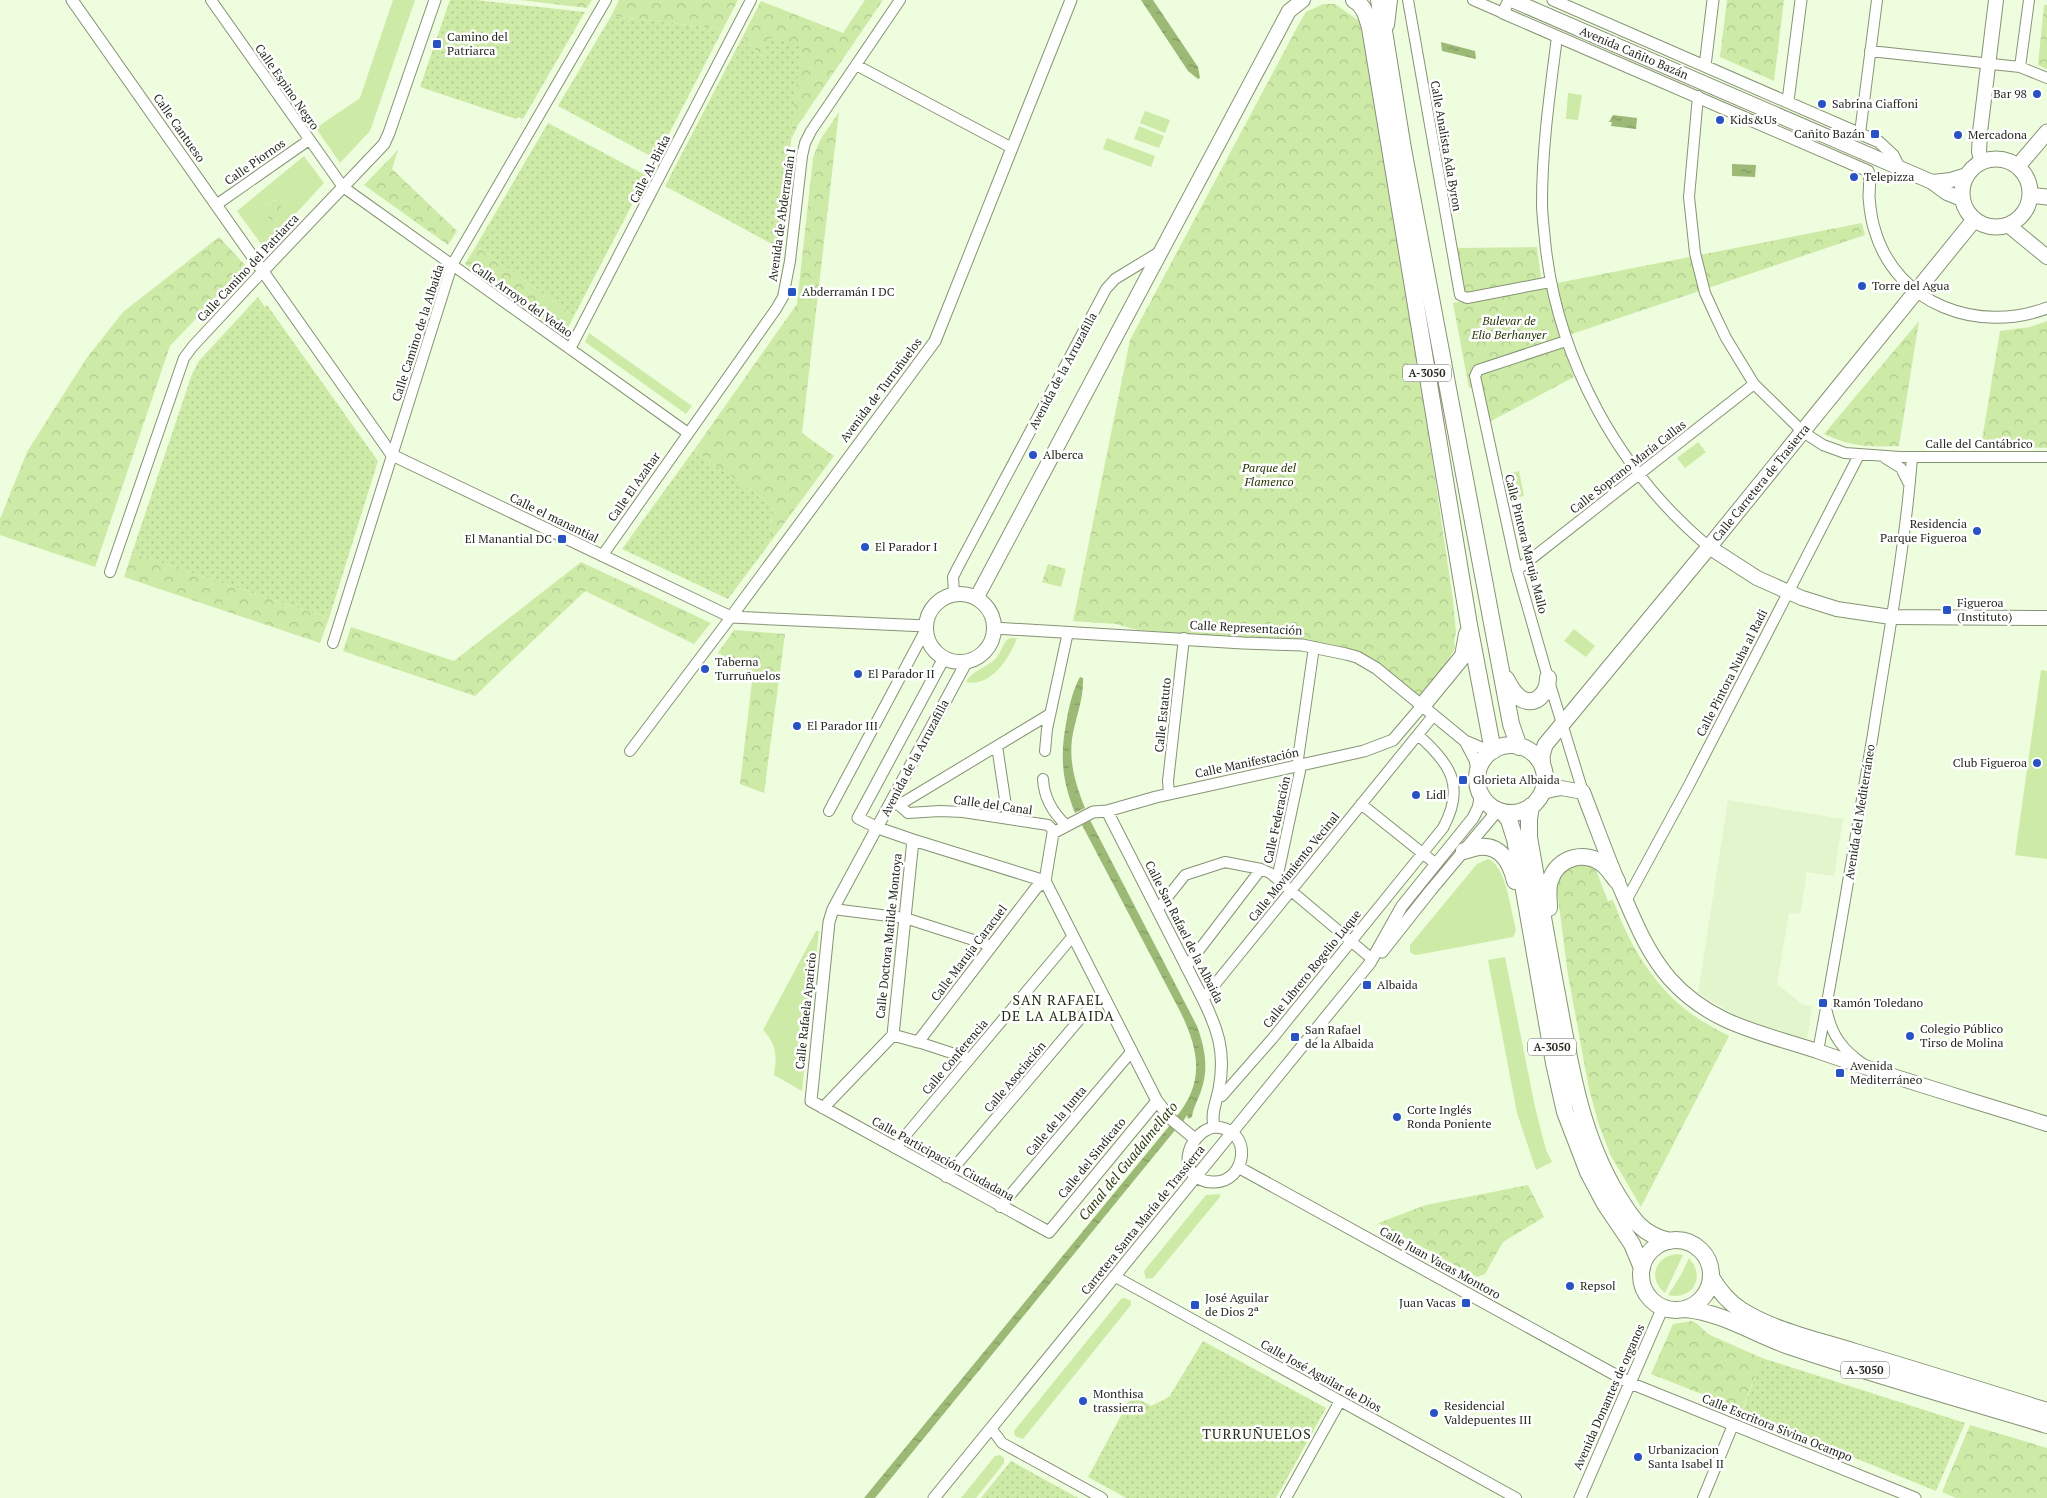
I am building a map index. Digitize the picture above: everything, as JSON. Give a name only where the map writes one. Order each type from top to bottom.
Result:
[{"type":"highway","name":"A-3050","points":[[1354,0],[1366,14],[1370,28],[1469,625],[1492,752]]},
{"type":"highway","name":"A-3050","points":[[1379,0],[1403,149],[1512,731],[1522,747],[1536,756],[1544,772]]},
{"type":"highway","points":[[1427,711],[1463,656],[1469,625]]},
{"type":"highway","points":[[1500,668],[1518,697],[1526,701],[1534,701],[1546,692],[1548,678]]},
{"type":"highway","points":[[1481,794],[1478,785],[1478,775],[1482,762],[1492,752],[1506,746],[1522,747]]},
{"type":"highway","points":[[1500,811],[1518,812],[1531,806],[1542,792],[1544,772]]},
{"type":"highway","name":"A-3050","points":[[1481,794],[1490,806],[1500,811],[1509,820],[1515,839],[1560,1090],[1573,1136],[1594,1186],[1632,1244],[1642,1268],[1642,1280],[1645,1291],[1653,1301],[1663,1307],[1674,1310],[1686,1309],[1712,1313],[1765,1337],[1808,1352],[2047,1425]]},
{"type":"highway","name":"A-3050","points":[[1531,806],[1529,837],[1575,1090],[1589,1138],[1599,1163],[1625,1208],[1639,1226],[1656,1238],[1680,1240],[1691,1243],[1699,1249],[1706,1256],[1717,1288],[1728,1301],[1742,1311],[1771,1324],[1824,1342],[2047,1411]]},
{"type":"highway","points":[[1464,851],[1487,847],[1499,852],[1509,864],[1539,973]]},
{"type":"highway","points":[[1558,998],[1548,891],[1549,882],[1554,872],[1565,861],[1581,856],[1604,865],[1617,881]]},
{"type":"highway","points":[[1642,1268],[1649,1253],[1662,1243],[1670,1240]]},
{"type":"highway","points":[[1686,1309],[1704,1297],[1712,1276]]},
{"type":"main road","name":"Avenida de la Arruzafilla","points":[[977,598],[1289,6],[1303,0]]},
{"type":"main road","points":[[1386,41],[1390,0]]},
{"type":"main road","name":"Avenida Cañito Bazán","points":[[1510,0],[1932,182],[1947,193],[1962,199]]},
{"type":"main road","points":[[1982,162],[1979,152],[1980,132],[1996,0]]},
{"type":"main road","points":[[2018,166],[2047,132]]},
{"type":"main road","points":[[1932,182],[1951,180],[1967,174],[1982,162],[1998,159],[2009,161],[2018,166],[2028,181],[2030,195],[2028,206],[2022,216],[2008,225],[1990,227],[1974,220],[1966,210],[1962,199],[1962,186],[1967,174]]},
{"type":"main road","points":[[2030,195],[2047,197]]},
{"type":"main road","name":"Calle Carretera de Trasierra","points":[[1545,745],[1803,432],[1974,220]]},
{"type":"main road","points":[[2008,225],[2047,257]]},
{"type":"main road","points":[[1709,547],[1757,578],[1788,593],[1837,609],[1891,617],[2047,618]]},
{"type":"main road","points":[[954,594],[964,594],[977,598],[989,609],[994,628],[993,637],[988,647],[980,655],[967,661],[957,662],[944,658],[930,645],[926,628],[928,615],[934,605],[943,598],[954,594]]},
{"type":"main road","points":[[1522,747],[1532,749],[1545,745]]},
{"type":"main road","points":[[1545,745],[1542,756],[1544,772],[1561,788]]},
{"type":"main road","points":[[1542,792],[1561,788],[1583,792],[1617,881],[1651,954],[1670,979],[1697,1005],[1734,1025],[1818,1051]]},
{"type":"main road","name":"Avenida del Mediterráneo","points":[[1818,1051],[1875,1071],[2047,1124]]},
{"type":"street","name":"Calle Cantueso","points":[[73,0],[262,272]]},
{"type":"street","name":"Calle Espino Negro","points":[[211,0],[343,187]]},
{"type":"street","name":"Calle Camino del Patriarca","points":[[110,572],[184,358],[262,272],[384,144],[435,0]]},
{"type":"street","name":"Calle Camino de la Albaida","points":[[333,643],[452,266],[606,0]]},
{"type":"street","name":"Calle Al-Birka","points":[[570,349],[752,0]]},
{"type":"street","name":"Avenida de Abderramán I","points":[[688,433],[783,297],[790,261],[805,143],[900,0]]},
{"type":"street","name":"Avenida de Turruñuelos","points":[[630,751],[935,341],[1071,0]]},
{"type":"street","name":"Calle Analista Ada Byron","points":[[1408,0],[1459,292],[1462,297],[1467,298],[1550,282]]},
{"type":"street","name":"Avenida Cañito Bazán","points":[[1473,0],[1866,170],[1870,175],[1869,197],[1875,234],[1886,258],[1916,292]]},
{"type":"street","name":"Avenida Cañito Bazán","points":[[1503,13],[1510,0]]},
{"type":"street","points":[[1705,66],[1713,0]]},
{"type":"street","points":[[1788,101],[1801,0]]},
{"type":"street","points":[[1860,133],[1876,0]]},
{"type":"street","points":[[2020,67],[2028,0]]},
{"type":"street","name":"Avenida Cañito Bazán","points":[[1558,1],[1880,142],[1893,155],[1899,168]]},
{"type":"street","points":[[1557,37],[1546,127],[1542,205],[1550,282],[1566,341],[1604,425],[1662,501],[1709,547]]},
{"type":"street","points":[[1870,51],[2020,67],[2047,78]]},
{"type":"street","points":[[856,65],[1012,148]]},
{"type":"street","points":[[1737,113],[1756,106],[1749,85]]},
{"type":"street","name":"Calle del Cantábrico","points":[[1698,96],[1689,197],[1695,253],[1705,293],[1726,338],[1754,384],[1803,432],[1831,449],[1859,455],[1881,457],[2047,457]]},
{"type":"street","name":"Calle Piornos","points":[[216,205],[309,140]]},
{"type":"street","name":"Calle Arroyo del Vedao","points":[[343,187],[688,433]]},
{"type":"street","name":"Avenida de la Arruzafilla","points":[[954,594],[953,577],[1106,289],[1115,279],[1161,250]]},
{"type":"street","name":"Calle el manantial","points":[[262,272],[392,455],[731,617],[926,628]]},
{"type":"street","points":[[1916,292],[1930,301],[1948,308],[1972,316],[1987,318],[2026,315],[2047,308]]},
{"type":"street","name":"Calle Pintora Maruja Mallo","points":[[1566,341],[1478,370],[1475,373],[1517,570],[1583,792]]},
{"type":"street","name":"Calle Soprano María Callas","points":[[1517,570],[1754,384]]},
{"type":"street","name":"Calle El Azahar","points":[[602,556],[688,433]]},
{"type":"street","name":"Calle Pintora Nuha al Radi","points":[[1626,901],[1689,785],[1859,455]]},
{"type":"street","points":[[1881,457],[1901,468],[1907,476],[1910,488]]},
{"type":"street","name":"Avenida del Mediterráneo","points":[[1818,1051],[1843,917],[1891,617],[1910,488],[1912,457]]},
{"type":"street","points":[[829,811],[926,628]]},
{"type":"street","name":"Calle Representación","points":[[994,628],[1184,638],[1243,644],[1302,645],[1346,654],[1366,662],[1465,741],[1492,752]]},
{"type":"street","points":[[1046,751],[1047,729],[1068,632]]},
{"type":"street","name":"Calle Estatuto","points":[[1169,794],[1168,781],[1184,638]]},
{"type":"street","name":"Calle Federación","points":[[1277,880],[1300,771],[1298,759],[1314,647]]},
{"type":"street","name":"Avenida de la Arruzafilla","points":[[878,828],[858,818],[944,658]]},
{"type":"street","name":"Avenida de la Arruzafilla","points":[[834,909],[878,828],[895,805],[967,661]]},
{"type":"street","points":[[1405,750],[1393,740],[1427,711]]},
{"type":"street","name":"Calle Movimiento Vecinal","points":[[1203,999],[1418,735],[1427,711]]},
{"type":"street","points":[[895,805],[1050,714]]},
{"type":"street","name":"Calle Librero Rogelio Luque","points":[[1218,1095],[1222,1096],[1265,1046],[1443,828],[1449,817],[1454,791],[1452,778],[1437,752],[1418,735]]},
{"type":"street","name":"Calle Manifestación","points":[[1107,810],[1169,794],[1364,751],[1393,740]]},
{"type":"street","name":"Calle Representación","points":[[1465,741],[1475,760],[1478,775]]},
{"type":"street","points":[[997,746],[1008,819]]},
{"type":"street","points":[[1043,779],[1044,789],[1050,804],[1056,815],[1066,825]]},
{"type":"street","points":[[1372,960],[1402,906],[1473,818],[1478,808],[1481,794]]},
{"type":"street","points":[[1361,804],[1436,864]]},
{"type":"street","name":"Calle del Canal","points":[[895,805],[908,813],[963,812],[1048,825],[1054,831]]},
{"type":"street","points":[[1107,810],[1093,812],[1054,831],[1044,881],[1157,1101],[1171,1119],[1195,1139]]},
{"type":"street","name":"Calle San Rafael de la Albaida","points":[[1107,810],[1203,999],[1221,1042],[1222,1055],[1218,1095],[1212,1116],[1214,1127]]},
{"type":"street","points":[[1372,960],[1382,952],[1464,851],[1500,811]]},
{"type":"street","points":[[878,828],[1044,881]]},
{"type":"street","name":"Calle Doctora Matilde Montoya","points":[[892,1035],[913,840]]},
{"type":"street","points":[[1158,909],[1185,875],[1225,862],[1261,869],[1277,880],[1372,960]]},
{"type":"street","points":[[1186,966],[1261,869]]},
{"type":"street","name":"Calle Maruja Caracuel","points":[[918,1042],[1036,888],[1044,881]]},
{"type":"street","points":[[834,909],[905,918],[992,946]]},
{"type":"street","name":"Calle Rafaela Aparicio","points":[[823,1108],[811,1101],[829,922],[834,909]]},
{"type":"street","name":"Calle Conferencia","points":[[895,1148],[1073,936]]},
{"type":"street","name":"Carretera Santa María de Trassierra","points":[[934,1498],[1372,960]]},
{"type":"street","name":"Calle Asociación","points":[[946,1177],[1102,993]]},
{"type":"street","name":"Avenida del Mediterráneo","points":[[1826,1006],[1836,1039],[1845,1050],[1875,1071]]},
{"type":"street","points":[[823,1108],[892,1035],[970,1059]]},
{"type":"street","name":"Calle de la Junta","points":[[1000,1207],[1132,1051]]},
{"type":"street","name":"Calle del Sindicato","points":[[1049,1232],[1157,1101]]},
{"type":"street","name":"Calle Participación Ciudadana","points":[[823,1108],[1000,1207],[1049,1232]]},
{"type":"street","points":[[1214,1127],[1225,1128],[1232,1132],[1241,1148],[1241,1159],[1238,1168],[1230,1177],[1218,1182],[1205,1181],[1196,1176],[1189,1168],[1188,1160],[1190,1148],[1195,1139],[1205,1130],[1214,1127]]},
{"type":"street","name":"Calle Juan Vacas Montoro","points":[[1238,1168],[1630,1383]]},
{"type":"street","name":"Calle José Aguilar de Dios","points":[[1114,1276],[1516,1498]]},
{"type":"street","name":"Avenida Donantes de organos","points":[[1580,1498],[1663,1307]]},
{"type":"street","name":"Calle Escritora Sivina Ocampo","points":[[1630,1383],[1915,1498]]},
{"type":"street","points":[[1286,1498],[1340,1400]]},
{"type":"street","points":[[1703,1498],[1732,1425]]},
{"type":"street","points":[[991,1428],[1000,1441],[1006,1445],[1102,1498]]},
{"type":"shaded area","points":[[1728,800],[1843,819],[1834,876],[1807,872],[1800,914],[1789,913],[1777,984],[1803,1005],[1812,1006],[1807,1041],[1740,1018],[1698,993]]},
{"type":"green space","points":[[393,0],[415,0],[370,131],[340,163],[316,128],[360,98]]},
{"type":"green space","points":[[450,0],[476,0],[585,12],[523,119],[518,117],[516,119],[420,87]]},
{"type":"green space","points":[[520,0],[592,0],[587,8]]},
{"type":"green space","points":[[619,0],[738,0],[723,29],[611,16]]},
{"type":"green space","points":[[865,0],[883,0],[798,125],[792,138],[792,121],[802,45],[769,38],[762,56],[743,36],[761,1],[843,33]]},
{"type":"green space","points":[[1727,0],[1784,0],[1774,81],[1720,57]]},
{"type":"green space","name":"Parque del Flamenco","points":[[1323,4],[1335,4],[1359,21],[1364,42],[1428,430],[1453,600],[1456,632],[1455,648],[1447,662],[1420,696],[1372,662],[1248,638],[1138,630],[1116,624],[1073,621],[1130,340],[1300,22],[1306,12]]},
{"type":"green space","points":[[2044,5],[2047,5],[2047,69],[2038,65]]},
{"type":"green space","points":[[611,16],[723,29],[656,159],[558,106]]},
{"type":"green space","points":[[743,36],[762,56],[769,37],[802,45],[779,248],[665,186]]},
{"type":"green space","points":[[1568,93],[1582,95],[1578,120],[1566,119]]},
{"type":"green space","points":[[1145,111],[1170,120],[1165,133],[1140,123]]},
{"type":"green space","points":[[839,112],[802,433],[834,456],[769,544],[773,506],[694,450],[797,304],[813,158],[820,140]]},
{"type":"green space","points":[[548,123],[647,176],[574,316],[476,246]]},
{"type":"green space","points":[[1139,126],[1164,136],[1159,148],[1134,139]]},
{"type":"green space","points":[[1107,138],[1155,156],[1151,167],[1103,149]]},
{"type":"green space","points":[[398,150],[392,169],[457,231],[448,245],[364,185]]},
{"type":"green space","points":[[304,156],[324,183],[264,248],[237,211]],"holes":[[[279,199],[283,214],[270,222],[261,206]]]},
{"type":"green space","points":[[280,199],[283,214],[270,222],[261,206]]},
{"type":"green space","name":"Bulevar de Elio Berhanyer","points":[[1862,223],[1865,235],[1560,338],[1574,377],[1487,423],[1479,385],[1469,388],[1453,303],[1464,301],[1455,248],[1537,247],[1542,286]]},
{"type":"green space","points":[[219,237],[246,266],[170,346],[95,567],[0,535],[0,519],[27,452],[86,359],[123,312]]},
{"type":"green space","points":[[476,246],[574,316],[564,335],[465,264]]},
{"type":"green space","points":[[258,297],[265,307],[267,305],[378,461],[329,618],[132,553],[191,377],[198,362]]},
{"type":"green space","points":[[1919,321],[1899,446],[1861,445],[1844,442],[1824,434]]},
{"type":"green space","points":[[2047,321],[2047,448],[1981,446],[2000,331],[2030,327]]},
{"type":"green space","points":[[589,333],[692,406],[686,414],[585,342]]},
{"type":"green space","points":[[1698,442],[1706,452],[1685,468],[1677,458]]},
{"type":"green space","points":[[694,450],[773,506],[769,544],[728,599],[622,549]]},
{"type":"green space","points":[[1519,471],[1524,496],[1511,499],[1505,474]]},
{"type":"green space","points":[[132,553],[329,618],[320,643],[124,577]]},
{"type":"green space","points":[[581,562],[711,623],[694,644],[585,591],[475,696],[343,651],[351,627],[454,661]]},
{"type":"green space","points":[[1048,564],[1066,569],[1061,587],[1042,582]]},
{"type":"green space","points":[[1574,629],[1595,646],[1586,657],[1564,641]]},
{"type":"green space","points":[[734,630],[785,634],[764,793],[740,784],[753,673],[718,653]]},
{"type":"green space","points":[[1010,638],[1017,638],[1010,654],[991,676],[975,683],[966,682],[972,675],[999,655],[1006,641]]},
{"type":"green space","name":"Club Figueroa","points":[[2041,670],[2047,671],[2047,859],[2015,855]]},
{"type":"green space","points":[[1488,859],[1499,870],[1507,890],[1516,930],[1513,937],[1422,954],[1415,955],[1410,952],[1410,945],[1477,864]]},
{"type":"green space","points":[[1583,864],[1595,868],[1608,901],[1613,900],[1632,943],[1648,970],[1658,982],[1686,1010],[1729,1036],[1641,1207],[1611,1156],[1599,1125],[1589,1089],[1568,975],[1556,883],[1567,866]]},
{"type":"green space","points":[[816,931],[819,931],[802,1091],[774,1075],[775,1051],[768,1035],[763,1030]]},
{"type":"green space","points":[[1505,957],[1535,1107],[1546,1150],[1552,1162],[1536,1170],[1517,1113],[1488,960]]},
{"type":"green space","points":[[1528,1185],[1544,1217],[1503,1242],[1485,1274],[1477,1277],[1378,1223],[1426,1205]]},
{"type":"green space","points":[[1220,1194],[1220,1197],[1153,1278],[1146,1279],[1144,1271],[1206,1195]]},
{"type":"green space","points":[[1676,1254],[1683,1255],[1665,1293],[1656,1282],[1656,1270],[1658,1264],[1663,1260]]},
{"type":"green space","points":[[1689,1258],[1696,1272],[1694,1285],[1690,1291],[1684,1294],[1677,1296],[1668,1295],[1681,1275]]},
{"type":"green space","points":[[1125,1298],[1131,1301],[1131,1305],[1023,1439],[1015,1436],[1014,1431],[1121,1299]]},
{"type":"green space","points":[[1692,1321],[1710,1335],[1762,1358],[1742,1410],[1651,1374],[1673,1324]]},
{"type":"green space","points":[[1203,1341],[1326,1408],[1276,1498],[1126,1498],[1088,1477],[1132,1395],[1151,1406],[1169,1397]]},
{"type":"green space","points":[[1762,1358],[1965,1423],[1936,1491],[1742,1412]]},
{"type":"green space","points":[[1970,1425],[2047,1448],[2047,1498],[1956,1498],[1942,1492]]},
{"type":"green space","points":[[1000,1455],[1004,1458],[1004,1463],[976,1498],[961,1498],[995,1456]]},
{"type":"green space","points":[[1011,1461],[1078,1498],[981,1498]]},
{"type":"water","points":[[1141,0],[1153,0],[1198,67],[1200,78],[1198,79],[1188,71]]},
{"type":"water","points":[[1441,42],[1475,51],[1476,59],[1442,51]]},
{"type":"water","points":[[1613,115],[1637,118],[1636,129],[1611,126],[1612,122],[1609,122]]},
{"type":"water","points":[[1732,164],[1756,165],[1755,177],[1732,176]]},
{"type":"water","points":[[1080,677],[1083,678],[1082,694],[1071,748],[1072,766],[1085,808],[1075,813],[1064,777],[1063,743],[1069,707]]},
{"type":"water","points":[[1090,820],[1200,1034],[1205,1058],[1205,1075],[1192,1117],[1188,1119],[1187,1115],[1182,1123],[1176,1117],[1192,1091],[1195,1079],[1195,1053],[1192,1040],[1181,1013],[1082,825]]},
{"type":"water","points":[[1170,1125],[1176,1129],[875,1498],[864,1498]]},
{"type":"place","name":"Camino del Patriarca","points":[[437,44]]},
{"type":"place","name":"Bar 98","points":[[2037,94]]},
{"type":"place","name":"Sabrina Ciaffoni","points":[[1822,104]]},
{"type":"place","name":"Kids&Us","points":[[1720,120]]},
{"type":"place","name":"Cañito Bazán","points":[[1875,134]]},
{"type":"place","name":"Mercadona","points":[[1958,135]]},
{"type":"place","name":"Telepizza","points":[[1854,177]]},
{"type":"place","name":"Torre del Agua","points":[[1862,286]]},
{"type":"place","name":"Abderramán I DC","points":[[792,292]]},
{"type":"place","name":"Alberca","points":[[1033,455]]},
{"type":"place","name":"Residencia Parque Figueroa","points":[[1977,531]]},
{"type":"place","name":"El Manantial DC","points":[[562,539]]},
{"type":"place","name":"El Parador I","points":[[865,547]]},
{"type":"place","name":"Figueroa (Instituto)","points":[[1947,610]]},
{"type":"place","name":"Taberna Turruñuelos","points":[[705,669]]},
{"type":"place","name":"El Parador II","points":[[858,674]]},
{"type":"place","name":"El Parador III","points":[[797,726]]},
{"type":"place","name":"Club Figueroa","points":[[2037,763]]},
{"type":"place","name":"Glorieta Albaida","points":[[1463,780]]},
{"type":"place","name":"Lidl","points":[[1416,795]]},
{"type":"place","name":"Albaida","points":[[1367,985]]},
{"type":"place","name":"Ramón Toledano","points":[[1823,1003]]},
{"type":"place","name":"Colegio Público Tirso de Molina","points":[[1910,1036]]},
{"type":"place","name":"San Rafael de la Albaida","points":[[1295,1037]]},
{"type":"place","name":"Avenida Mediterráneo","points":[[1840,1073]]},
{"type":"place","name":"Corte Inglés Ronda Poniente","points":[[1397,1117]]},
{"type":"place","name":"Repsol","points":[[1570,1286]]},
{"type":"place","name":"Juan Vacas","points":[[1466,1303]]},
{"type":"place","name":"José Aguilar de Dios 2ª","points":[[1195,1305]]},
{"type":"place","name":"Monthisa trassierra","points":[[1083,1401]]},
{"type":"place","name":"Residencial Valdepuentes III","points":[[1434,1413]]},
{"type":"place","name":"Urbanizacion Santa Isabel II","points":[[1638,1457]]},
{"type":"district","name":"SAN RAFAEL DE LA ALBAIDA","points":[[1058,1008]]},
{"type":"district","name":"TURRUÑUELOS","points":[[1257,1434]]},
{"type":"water label","name":"Canal del Guadalmellato","points":[[1128,1161]]}]
